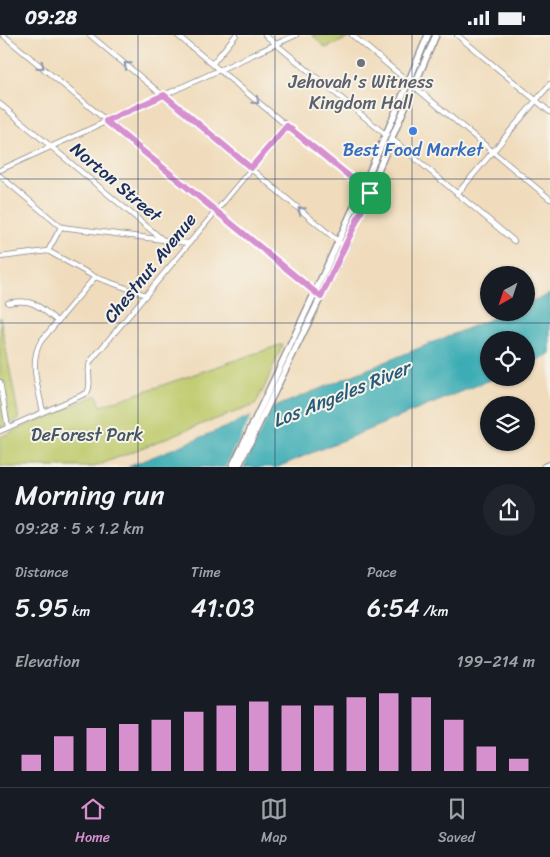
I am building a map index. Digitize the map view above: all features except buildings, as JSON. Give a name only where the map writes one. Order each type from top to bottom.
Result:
[{"type":"highway","points":[[545,467],[550,465]]},
{"type":"main road","points":[[318,296],[339,241],[428,35]]},
{"type":"main road","points":[[232,467],[318,296],[345,247],[370,193],[436,35]]},
{"type":"main road","points":[[238,467],[297,339]]},
{"type":"street","points":[[3,35],[318,296]]},
{"type":"street","points":[[177,35],[363,189],[376,197]]},
{"type":"street","points":[[212,64],[236,35]]},
{"type":"street","points":[[265,35],[386,135]]},
{"type":"street","points":[[0,170],[296,35]]},
{"type":"street","points":[[352,35],[550,199]]},
{"type":"street","points":[[457,35],[550,112]]},
{"type":"street","points":[[92,36],[345,247]]},
{"type":"street","points":[[458,194],[550,84]]},
{"type":"street","name":"Norton Street","points":[[0,104],[163,240]]},
{"type":"street","name":"Chestnut Avenue","points":[[43,412],[87,393],[90,387],[88,371],[90,362],[287,126]]},
{"type":"street","points":[[392,139],[514,241]]},
{"type":"street","points":[[0,176],[61,227],[188,243]]},
{"type":"street","points":[[48,251],[61,227]]},
{"type":"street","points":[[0,257],[48,251],[95,277],[146,295]]},
{"type":"street","points":[[0,431],[43,412],[34,364],[35,355],[41,341],[95,277]]},
{"type":"street","points":[[8,303],[24,300],[33,302],[57,321]]},
{"type":"street","points":[[0,382],[8,427]]},
{"type":"green space","points":[[312,35],[344,35],[348,38],[326,48]]},
{"type":"green space","points":[[0,317],[19,419],[1,427],[0,424]]},
{"type":"green space","name":"DeForest Park","points":[[283,344],[255,405],[94,467],[0,467],[0,437],[97,395],[101,406]]},
{"type":"water","name":"Los Angeles River","points":[[550,294],[550,355],[535,361],[535,331],[480,331],[480,384],[278,467],[128,467],[485,321],[535,321],[535,300]]},
{"type":"pier","points":[[273,406],[243,467],[226,467],[252,415]]},
{"type":"place","name":"Jehovah's Witness Kingdom Hall","points":[[361,63]]},
{"type":"place","name":"Best Food Market","points":[[413,131]]},
{"type":"route","points":[[164,95],[251,168],[287,126],[370,193],[321,297],[106,121],[164,95]]}]
